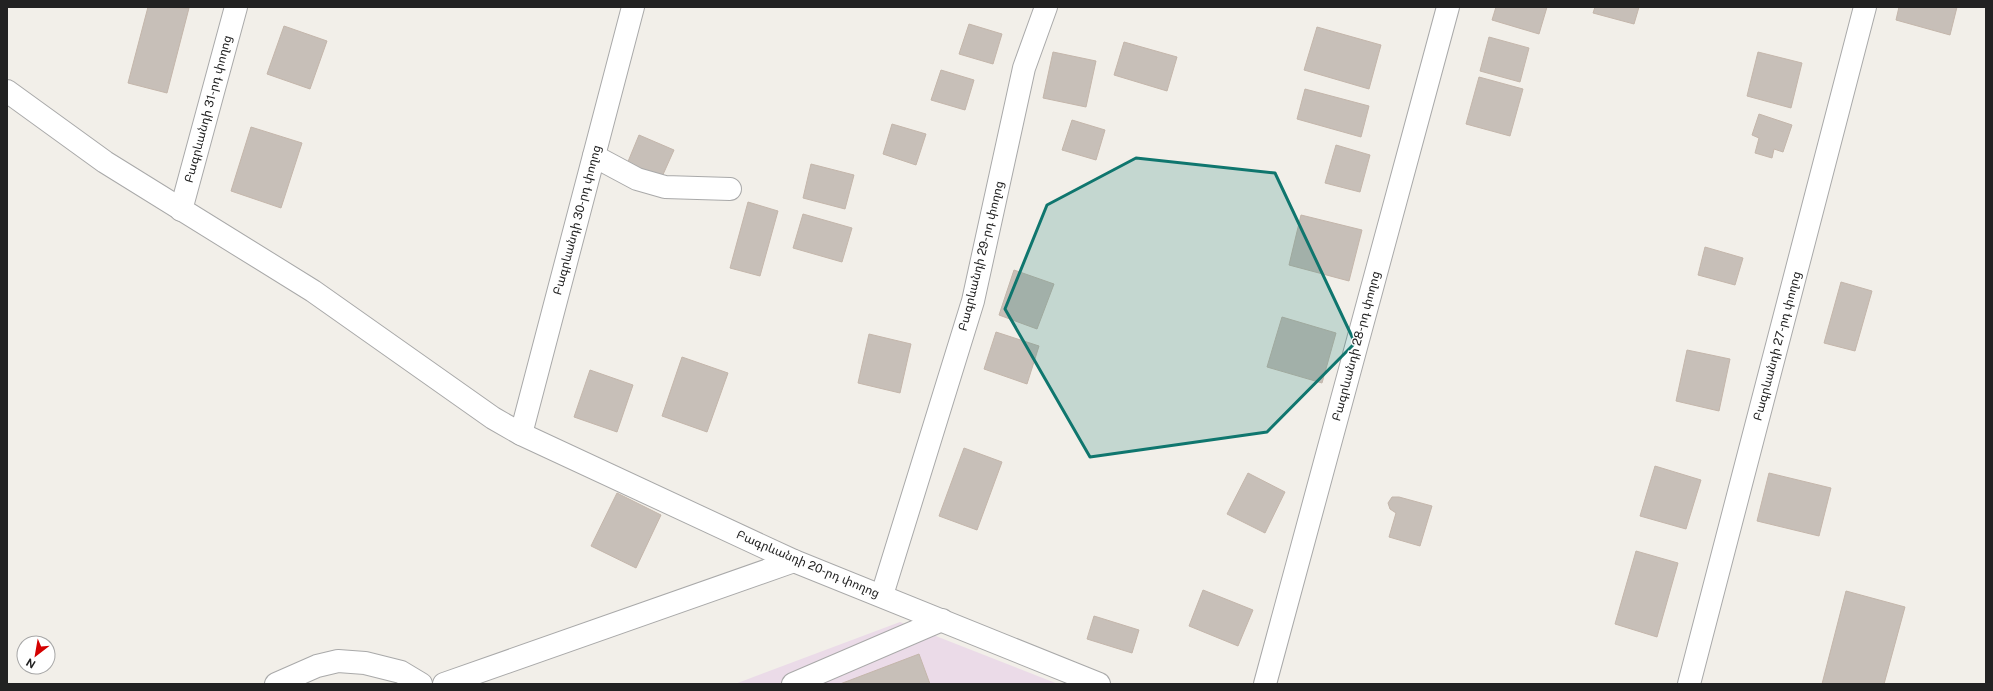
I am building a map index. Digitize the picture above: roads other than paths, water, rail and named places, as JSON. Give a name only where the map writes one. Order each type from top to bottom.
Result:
[{"type":"street","name":"Բագրևանդի 31-րդ փողոց","points":[[181,210],[236,7]]},
{"type":"street","name":"Բագրևանդի 30-րդ փողոց","points":[[521,434],[633,7]]},
{"type":"street","name":"Բագրևանդի 29-րդ փողոց","points":[[882,595],[973,301],[1024,68],[1046,7]]},
{"type":"street","name":"Բագրևանդի 28-րդ փողոց","points":[[1265,684],[1448,7]]},
{"type":"street","name":"Բագրևանդի 27-րդ փողոց","points":[[1689,684],[1865,7]]},
{"type":"street","name":"Բագրևանդի 20-րդ փողոց","points":[[7,91],[105,162],[313,292],[493,418],[521,434],[794,561],[882,595],[1099,684]]},
{"type":"street","points":[[594,156],[637,179],[665,187],[730,189]]},
{"type":"street","points":[[444,684],[794,561]]},
{"type":"street","points":[[793,684],[942,620]]},
{"type":"street","points":[[276,684],[316,666],[338,661],[365,663],[401,672],[421,684]]}]
